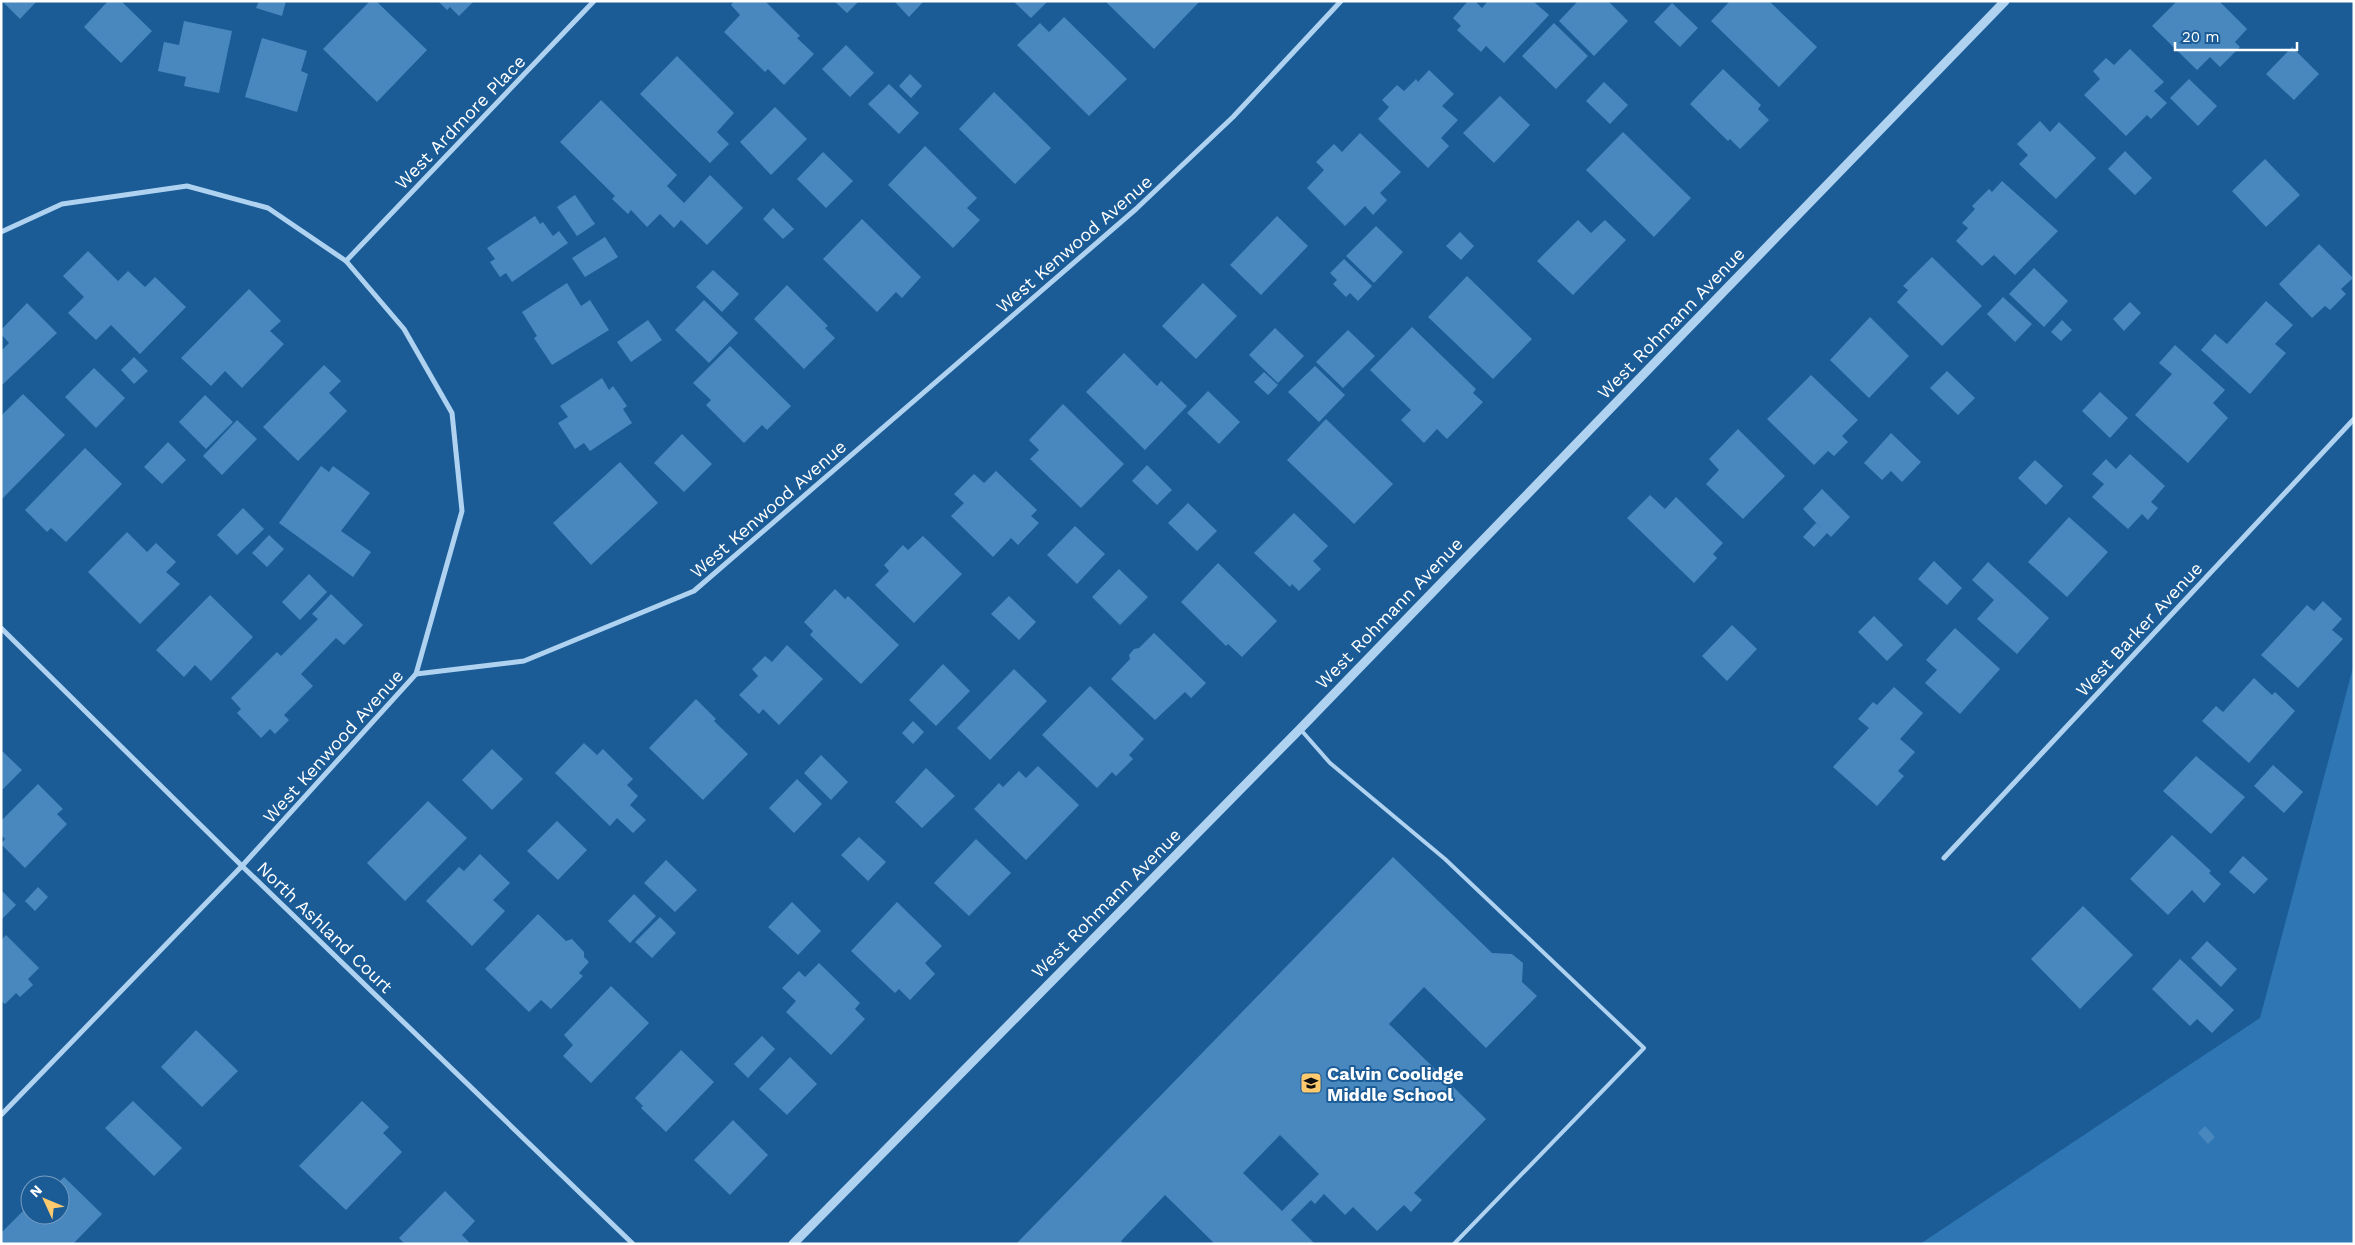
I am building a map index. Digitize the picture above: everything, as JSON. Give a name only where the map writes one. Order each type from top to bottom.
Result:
[{"type":"street","name":"West Ardmore Place","points":[[346,261],[594,1]]},
{"type":"street","name":"West Kenwood Avenue","points":[[1,1115],[242,866],[416,674],[524,661],[694,590],[1136,210],[1233,117],[1341,1]]},
{"type":"street","name":"West Rohmann Avenue","points":[[793,1244],[1300,729],[2005,1]]},
{"type":"street","points":[[1,232],[62,204],[187,186],[268,208],[346,261],[404,329],[452,413],[462,511],[416,674]]},
{"type":"street","name":"West Barker Avenue","points":[[1944,858],[2354,419]]},
{"type":"street","name":"North Ashland Court","points":[[1,628],[242,866],[633,1244]]},
{"type":"lane","points":[[1300,729],[1330,763],[1445,859],[1644,1048],[1454,1244]]},
{"type":"shaded area","points":[[2354,664],[2354,1244],[1920,1244],[2260,1018]]},
{"type":"building","points":[[2,1],[37,1],[20,19]]},
{"type":"building","points":[[108,1],[121,1],[152,31],[121,63],[84,27]]},
{"type":"building","points":[[259,1],[286,1],[282,16],[256,8]]},
{"type":"building","points":[[370,1],[376,1],[427,50],[377,102],[323,49]]},
{"type":"building","points":[[438,1],[474,1],[459,16],[450,7],[447,10]]},
{"type":"building","points":[[734,1],[765,1],[800,36],[797,38],[814,54],[784,85],[768,69],[765,72],[724,32],[740,15],[731,5]]},
{"type":"building","points":[[834,1],[859,1],[847,13]]},
{"type":"building","points":[[894,1],[924,1],[909,17]]},
{"type":"building","points":[[1013,1],[1048,1],[1031,18]]},
{"type":"building","points":[[1105,1],[1200,1],[1154,49]]},
{"type":"building","points":[[1468,1],[1475,1],[1482,8],[1488,1],[1533,1],[1549,15],[1504,63],[1486,46],[1481,52],[1457,30],[1461,26],[1453,18]]},
{"type":"building","points":[[1578,1],[1608,1],[1628,21],[1594,56],[1559,21]]},
{"type":"building","points":[[1730,1],[1769,1],[1817,47],[1779,87],[1711,21]]},
{"type":"building","points":[[2177,1],[2219,1],[2247,29],[2235,42],[2240,47],[2220,67],[2210,57],[2197,70],[2152,26]]},
{"type":"building","points":[[1672,3],[1698,28],[1680,47],[1654,22]]},
{"type":"building","points":[[1064,17],[1127,79],[1089,116],[1017,45],[1040,23],[1049,32]]},
{"type":"building","points":[[184,21],[232,31],[219,93],[184,86],[186,77],[158,71],[164,42],[179,45]]},
{"type":"building","points":[[1554,23],[1588,56],[1556,89],[1522,56]]},
{"type":"building","points":[[262,38],[307,51],[301,71],[308,74],[297,112],[245,97]]},
{"type":"building","points":[[846,45],[874,73],[850,97],[822,69]]},
{"type":"building","points":[[2292,47],[2319,74],[2294,100],[2266,74]]},
{"type":"building","points":[[2130,49],[2164,82],[2154,91],[2167,103],[2151,119],[2147,115],[2126,136],[2084,95],[2100,79],[2093,71],[2106,58],[2114,65]]},
{"type":"building","points":[[677,56],[734,113],[717,132],[729,144],[710,163],[640,94]]},
{"type":"building","points":[[1723,69],[1761,105],[1758,109],[1769,120],[1740,149],[1730,139],[1728,141],[1690,104]]},
{"type":"building","points":[[1429,70],[1454,94],[1442,106],[1458,120],[1441,138],[1449,146],[1428,168],[1378,119],[1389,107],[1382,100],[1397,85],[1404,91],[1416,79],[1418,82]]},
{"type":"building","points":[[910,74],[922,86],[911,98],[899,86]]},
{"type":"building","points":[[2189,79],[2217,106],[2198,126],[2170,98]]},
{"type":"building","points":[[1604,82],[1628,105],[1610,124],[1586,101]]},
{"type":"building","points":[[889,84],[919,113],[899,134],[868,104]]},
{"type":"building","points":[[994,92],[1051,148],[1015,184],[959,129]]},
{"type":"building","points":[[1500,96],[1530,125],[1494,163],[1463,133]]},
{"type":"building","points":[[601,100],[677,175],[667,186],[684,203],[710,175],[743,208],[707,245],[681,220],[674,228],[660,214],[647,227],[631,210],[628,214],[612,199],[615,196],[560,142]]},
{"type":"building","points":[[775,107],[807,139],[771,175],[740,142]]},
{"type":"building","points":[[2040,121],[2050,132],[2059,122],[2096,158],[2056,199],[2019,164],[2028,155],[2017,144]]},
{"type":"building","points":[[1623,132],[1691,198],[1654,237],[1586,170]]},
{"type":"building","points":[[1360,133],[1401,172],[1380,193],[1387,200],[1373,215],[1365,206],[1345,226],[1307,188],[1324,170],[1316,162],[1334,144],[1342,152]]},
{"type":"building","points":[[925,146],[977,198],[967,208],[980,220],[953,248],[888,185]]},
{"type":"building","points":[[2125,151],[2152,178],[2135,195],[2108,169]]},
{"type":"building","points":[[823,152],[853,181],[826,208],[797,179]]},
{"type":"building","points":[[2265,159],[2300,195],[2266,227],[2232,191]]},
{"type":"building","points":[[2002,181],[2058,231],[2015,275],[1994,255],[1982,266],[1956,241],[1968,228],[1962,223],[1975,209],[1972,206],[1989,189],[1992,192]]},
{"type":"building","points":[[575,195],[595,224],[577,236],[557,207]]},
{"type":"building","points":[[773,208],[794,229],[783,239],[763,219]]},
{"type":"building","points":[[535,216],[540,224],[543,222],[553,236],[559,231],[568,243],[512,282],[506,273],[500,277],[490,262],[495,259],[487,248]]},
{"type":"building","points":[[1277,216],[1308,246],[1261,295],[1230,265]]},
{"type":"building","points":[[862,219],[921,277],[902,298],[896,292],[877,312],[823,259]]},
{"type":"building","points":[[1578,220],[1591,233],[1605,220],[1626,240],[1573,295],[1537,261]]},
{"type":"building","points":[[1376,226],[1403,252],[1374,283],[1346,256]]},
{"type":"building","points":[[1460,232],[1474,246],[1461,260],[1446,246]]},
{"type":"building","points":[[605,237],[618,257],[585,277],[572,258]]},
{"type":"building","points":[[2319,244],[2353,278],[2341,289],[2346,294],[2330,310],[2325,306],[2312,318],[2279,284]]},
{"type":"building","points":[[88,251],[118,281],[128,271],[145,287],[155,277],[186,307],[140,354],[111,325],[96,340],[68,313],[84,297],[63,276]]},
{"type":"building","points":[[1932,257],[1982,306],[1942,346],[1897,302],[1908,290],[1903,286]]},
{"type":"building","points":[[1344,259],[1372,286],[1358,301],[1350,293],[1346,297],[1333,284],[1337,280],[1330,273]]},
{"type":"building","points":[[2034,268],[2068,301],[2044,327],[2009,294]]},
{"type":"building","points":[[713,270],[739,294],[722,312],[696,287]]},
{"type":"building","points":[[1467,276],[1532,339],[1493,379],[1428,317]]},
{"type":"building","points":[[567,283],[581,306],[590,300],[609,330],[552,365],[534,338],[537,336],[522,312]]},
{"type":"building","points":[[1203,283],[1237,316],[1196,359],[1162,326]]},
{"type":"building","points":[[787,285],[828,326],[825,328],[835,338],[804,369],[754,319]]},
{"type":"building","points":[[249,289],[281,321],[270,331],[284,344],[242,388],[225,371],[211,386],[181,358]]},
{"type":"building","points":[[2003,297],[2032,324],[2015,342],[1987,314]]},
{"type":"building","points":[[704,300],[738,333],[709,363],[675,330]]},
{"type":"building","points":[[2266,301],[2293,325],[2275,344],[2286,353],[2250,394],[2201,350],[2215,334],[2227,344]]},
{"type":"building","points":[[2130,302],[2141,313],[2124,331],[2113,319]]},
{"type":"building","points":[[27,303],[57,333],[1,386],[1,351],[9,343],[1,334],[1,330]]},
{"type":"building","points":[[1870,317],[1909,356],[1869,398],[1830,360]]},
{"type":"building","points":[[648,320],[662,340],[631,362],[617,342]]},
{"type":"building","points":[[2062,320],[2072,330],[2061,341],[2051,332]]},
{"type":"building","points":[[1412,327],[1476,389],[1473,393],[1483,402],[1447,439],[1437,429],[1424,443],[1401,420],[1411,410],[1370,370]]},
{"type":"building","points":[[1275,328],[1304,356],[1278,383],[1249,355]]},
{"type":"building","points":[[1348,330],[1375,356],[1343,388],[1316,362]]},
{"type":"building","points":[[2175,345],[2225,390],[2213,403],[2228,418],[2188,463],[2135,415],[2172,374],[2159,363]]},
{"type":"building","points":[[730,346],[791,406],[767,430],[762,425],[744,443],[706,405],[711,400],[693,383]]},
{"type":"building","points":[[1124,353],[1157,386],[1161,381],[1187,406],[1145,450],[1086,392]]},
{"type":"building","points":[[134,357],[148,371],[134,384],[121,370]]},
{"type":"building","points":[[324,365],[341,381],[329,393],[347,411],[298,461],[263,427]]},
{"type":"building","points":[[1315,366],[1345,395],[1319,422],[1288,392]]},
{"type":"building","points":[[94,368],[125,398],[96,428],[65,397]]},
{"type":"building","points":[[1947,371],[1975,398],[1958,415],[1930,388]]},
{"type":"building","points":[[1264,372],[1278,385],[1268,395],[1254,382]]},
{"type":"building","points":[[1811,375],[1858,420],[1842,436],[1848,442],[1834,456],[1828,451],[1814,465],[1767,419]]},
{"type":"building","points":[[602,378],[609,390],[613,386],[627,406],[623,409],[632,423],[590,451],[584,443],[575,449],[558,423],[568,417],[560,406]]},
{"type":"building","points":[[1208,391],[1240,422],[1219,444],[1187,413]]},
{"type":"building","points":[[2100,392],[2128,418],[2110,438],[2082,411]]},
{"type":"building","points":[[23,394],[65,435],[1,500],[1,416]]},
{"type":"building","points":[[205,395],[233,422],[206,449],[179,422]]},
{"type":"building","points":[[1063,404],[1124,464],[1081,508],[1030,459],[1039,450],[1029,440]]},
{"type":"building","points":[[1326,419],[1393,484],[1354,524],[1287,460]]},
{"type":"building","points":[[237,420],[257,439],[222,475],[203,456]]},
{"type":"building","points":[[1738,429],[1785,476],[1743,519],[1706,484],[1719,470],[1709,459]]},
{"type":"building","points":[[1891,433],[1921,462],[1902,482],[1891,471],[1882,480],[1864,463]]},
{"type":"building","points":[[682,434],[712,464],[684,492],[654,463]]},
{"type":"building","points":[[168,442],[186,460],[162,484],[144,467]]},
{"type":"building","points":[[85,448],[122,484],[66,542],[51,528],[47,532],[25,510]]},
{"type":"building","points":[[2130,454],[2165,486],[2151,502],[2158,508],[2148,520],[2142,514],[2128,529],[2092,497],[2104,484],[2092,474],[2106,459],[2116,469]]},
{"type":"building","points":[[2035,460],[2063,486],[2046,505],[2018,478]]},
{"type":"building","points":[[620,462],[658,503],[591,565],[553,523]]},
{"type":"building","points":[[1147,465],[1172,490],[1157,505],[1132,481]]},
{"type":"building","points":[[321,466],[329,472],[333,466],[370,493],[341,531],[371,552],[353,577],[279,523]]},
{"type":"building","points":[[996,471],[1037,510],[1031,516],[1039,523],[1018,545],[1011,538],[993,557],[951,516],[964,503],[954,494],[974,474],[984,483]]},
{"type":"building","points":[[1822,489],[1850,517],[1831,537],[1827,533],[1814,547],[1803,537],[1816,523],[1822,529],[1803,509]]},
{"type":"building","points":[[1650,495],[1665,509],[1676,497],[1723,543],[1713,554],[1717,558],[1694,583],[1627,518]]},
{"type":"building","points":[[1188,503],[1217,531],[1197,551],[1168,523]]},
{"type":"building","points":[[243,508],[264,529],[237,555],[217,535]]},
{"type":"building","points":[[1294,513],[1328,546],[1313,561],[1321,569],[1299,591],[1292,584],[1290,587],[1254,553]]},
{"type":"building","points":[[2069,517],[2108,552],[2067,597],[2028,562]]},
{"type":"building","points":[[1075,526],[1105,554],[1077,584],[1047,555]]},
{"type":"building","points":[[127,532],[147,552],[156,543],[176,562],[166,572],[180,584],[140,624],[88,572]]},
{"type":"building","points":[[269,535],[284,549],[267,567],[252,553]]},
{"type":"building","points":[[923,536],[962,574],[914,623],[875,585],[889,571],[884,565],[903,545],[908,550]]},
{"type":"building","points":[[1934,561],[1962,588],[1947,605],[1918,579]]},
{"type":"building","points":[[1988,562],[2049,618],[2017,654],[1977,619],[1994,600],[1972,580]]},
{"type":"building","points":[[1218,563],[1277,621],[1242,657],[1228,644],[1226,646],[1181,602]]},
{"type":"building","points":[[1119,569],[1148,597],[1120,625],[1092,597]]},
{"type":"building","points":[[309,574],[327,592],[300,620],[282,602]]},
{"type":"building","points":[[835,589],[845,599],[848,596],[899,645],[861,684],[810,635],[813,631],[804,622]]},
{"type":"building","points":[[331,594],[363,625],[344,645],[336,638],[301,674],[313,686],[284,715],[289,720],[275,734],[270,729],[261,738],[237,713],[241,709],[231,698],[277,652],[281,656],[318,619],[312,614]]},
{"type":"building","points":[[210,595],[253,637],[211,681],[195,665],[184,677],[156,650]]},
{"type":"building","points":[[1009,596],[1036,622],[1019,640],[991,614]]},
{"type":"building","points":[[2323,601],[2342,619],[2332,630],[2343,639],[2298,688],[2261,655],[2307,605],[2314,611]]},
{"type":"building","points":[[1874,616],[1903,645],[1887,661],[1858,632]]},
{"type":"building","points":[[1732,625],[1757,649],[1727,681],[1702,656]]},
{"type":"building","points":[[1955,628],[2000,669],[1960,714],[1925,683],[1937,670],[1926,660]]},
{"type":"building","points":[[1154,633],[1206,683],[1191,698],[1185,692],[1155,720],[1111,679],[1130,659],[1129,655],[1134,649],[1139,648]]},
{"type":"building","points":[[787,645],[823,679],[779,725],[763,709],[759,714],[739,695],[758,676],[752,669],[765,656],[772,662]]},
{"type":"building","points":[[943,664],[970,691],[936,726],[909,700]]},
{"type":"building","points":[[1014,669],[1047,701],[990,760],[957,728]]},
{"type":"building","points":[[2254,678],[2272,695],[2275,692],[2295,711],[2249,763],[2202,721],[2216,706],[2223,712]]},
{"type":"building","points":[[1090,686],[1144,739],[1129,755],[1133,759],[1116,776],[1112,772],[1097,788],[1042,735]]},
{"type":"building","points":[[1894,687],[1923,713],[1900,739],[1915,752],[1898,771],[1904,776],[1877,806],[1833,767],[1869,728],[1858,719],[1873,702],[1877,705]]},
{"type":"building","points":[[696,699],[716,719],[714,721],[748,754],[703,800],[649,748]]},
{"type":"building","points":[[913,721],[924,732],[913,744],[902,733]]},
{"type":"building","points":[[584,743],[597,755],[603,749],[633,779],[627,785],[638,796],[630,805],[646,820],[633,833],[617,818],[610,826],[555,773]]},
{"type":"building","points":[[492,749],[523,779],[492,810],[462,780]]},
{"type":"building","points":[[1,750],[22,770],[1,791]]},
{"type":"building","points":[[821,755],[848,782],[831,800],[804,773]]},
{"type":"building","points":[[2196,756],[2245,797],[2211,834],[2163,791]]},
{"type":"building","points":[[2273,765],[2303,792],[2284,813],[2254,786]]},
{"type":"building","points":[[1038,766],[1079,805],[1026,860],[974,809],[999,783],[1003,787],[1019,771],[1026,778]]},
{"type":"building","points":[[926,768],[955,796],[922,828],[895,802]]},
{"type":"building","points":[[797,779],[822,804],[794,833],[769,808]]},
{"type":"building","points":[[38,784],[63,809],[57,814],[67,824],[25,868],[1,844],[5,839],[1,835],[1,821]]},
{"type":"building","points":[[428,801],[467,838],[405,901],[367,863]]},
{"type":"building","points":[[557,821],[587,850],[558,880],[527,851]]},
{"type":"building","points":[[2172,835],[2211,871],[2209,873],[2221,884],[2204,903],[2192,890],[2168,915],[2130,879]]},
{"type":"building","points":[[859,837],[886,862],[868,881],[841,855]]},
{"type":"building","points":[[976,839],[1011,873],[969,916],[934,883]]},
{"type":"building","points":[[480,854],[510,883],[493,900],[505,911],[472,946],[426,901],[459,867],[464,871]]},
{"type":"building","points":[[2243,856],[2268,879],[2254,894],[2229,872]]},
{"type":"building","name":"Calvin Coolidge Middle School","points":[[1393,857],[1492,953],[1512,954],[1523,963],[1522,982],[1537,996],[1486,1048],[1424,987],[1389,1024],[1486,1119],[1414,1193],[1422,1200],[1411,1212],[1404,1205],[1377,1231],[1353,1207],[1345,1215],[1324,1194],[1315,1204],[1311,1200],[1291,1220],[1315,1244],[1215,1244],[1165,1195],[1121,1241],[1124,1244],[1016,1244]],"holes":[[[1280,1135],[1319,1174],[1282,1211],[1243,1173]]]},
{"type":"building","points":[[666,860],[697,890],[675,912],[644,883]]},
{"type":"building","points":[[38,887],[48,897],[35,911],[25,901]]},
{"type":"building","points":[[1,890],[16,905],[1,920]]},
{"type":"building","points":[[634,894],[656,916],[630,943],[608,921]]},
{"type":"building","points":[[792,902],[821,931],[798,955],[768,927]]},
{"type":"building","points":[[897,902],[942,946],[925,963],[935,974],[910,1000],[899,989],[895,993],[851,951]]},
{"type":"building","points":[[2083,906],[2133,955],[2080,1009],[2031,959]]},
{"type":"building","points":[[538,914],[566,941],[572,939],[584,952],[584,957],[589,962],[579,973],[583,976],[551,1009],[541,1000],[529,1012],[485,969]]},
{"type":"building","points":[[660,917],[676,933],[652,958],[635,942]]},
{"type":"building","points":[[6,935],[39,968],[28,979],[33,985],[20,997],[16,993],[5,1004],[1,1001],[1,940]]},
{"type":"building","points":[[2207,941],[2237,969],[2221,987],[2191,958]]},
{"type":"building","points":[[2180,959],[2234,1010],[2212,1033],[2197,1019],[2190,1026],[2152,989]]},
{"type":"building","points":[[819,963],[860,1003],[855,1009],[865,1019],[831,1055],[786,1012],[796,1001],[782,988],[799,971],[805,977]]},
{"type":"building","points":[[611,986],[649,1023],[591,1083],[563,1056],[573,1045],[564,1035]]},
{"type":"building","points":[[196,1030],[238,1071],[202,1107],[161,1067]]},
{"type":"building","points":[[762,1036],[775,1049],[748,1078],[734,1064]]},
{"type":"building","points":[[681,1050],[714,1082],[666,1132],[641,1108],[643,1106],[635,1098]]},
{"type":"building","points":[[790,1057],[817,1084],[787,1115],[759,1089]]},
{"type":"building","points":[[133,1101],[182,1148],[154,1176],[105,1128]]},
{"type":"building","points":[[362,1101],[389,1127],[383,1133],[402,1152],[346,1210],[299,1166]]},
{"type":"building","points":[[733,1120],[768,1155],[730,1195],[694,1160]]},
{"type":"building","points":[[2205,1126],[2215,1137],[2208,1144],[2198,1133]]},
{"type":"building","points":[[70,1183],[102,1214],[73,1244],[1,1244],[1,1233],[20,1214],[20,1225],[70,1225]]},
{"type":"building","points":[[445,1191],[475,1221],[462,1235],[471,1244],[405,1244],[399,1238]]},
{"type":"place","name":"Calvin Coolidge Middle School","points":[[1311,1083]]}]
